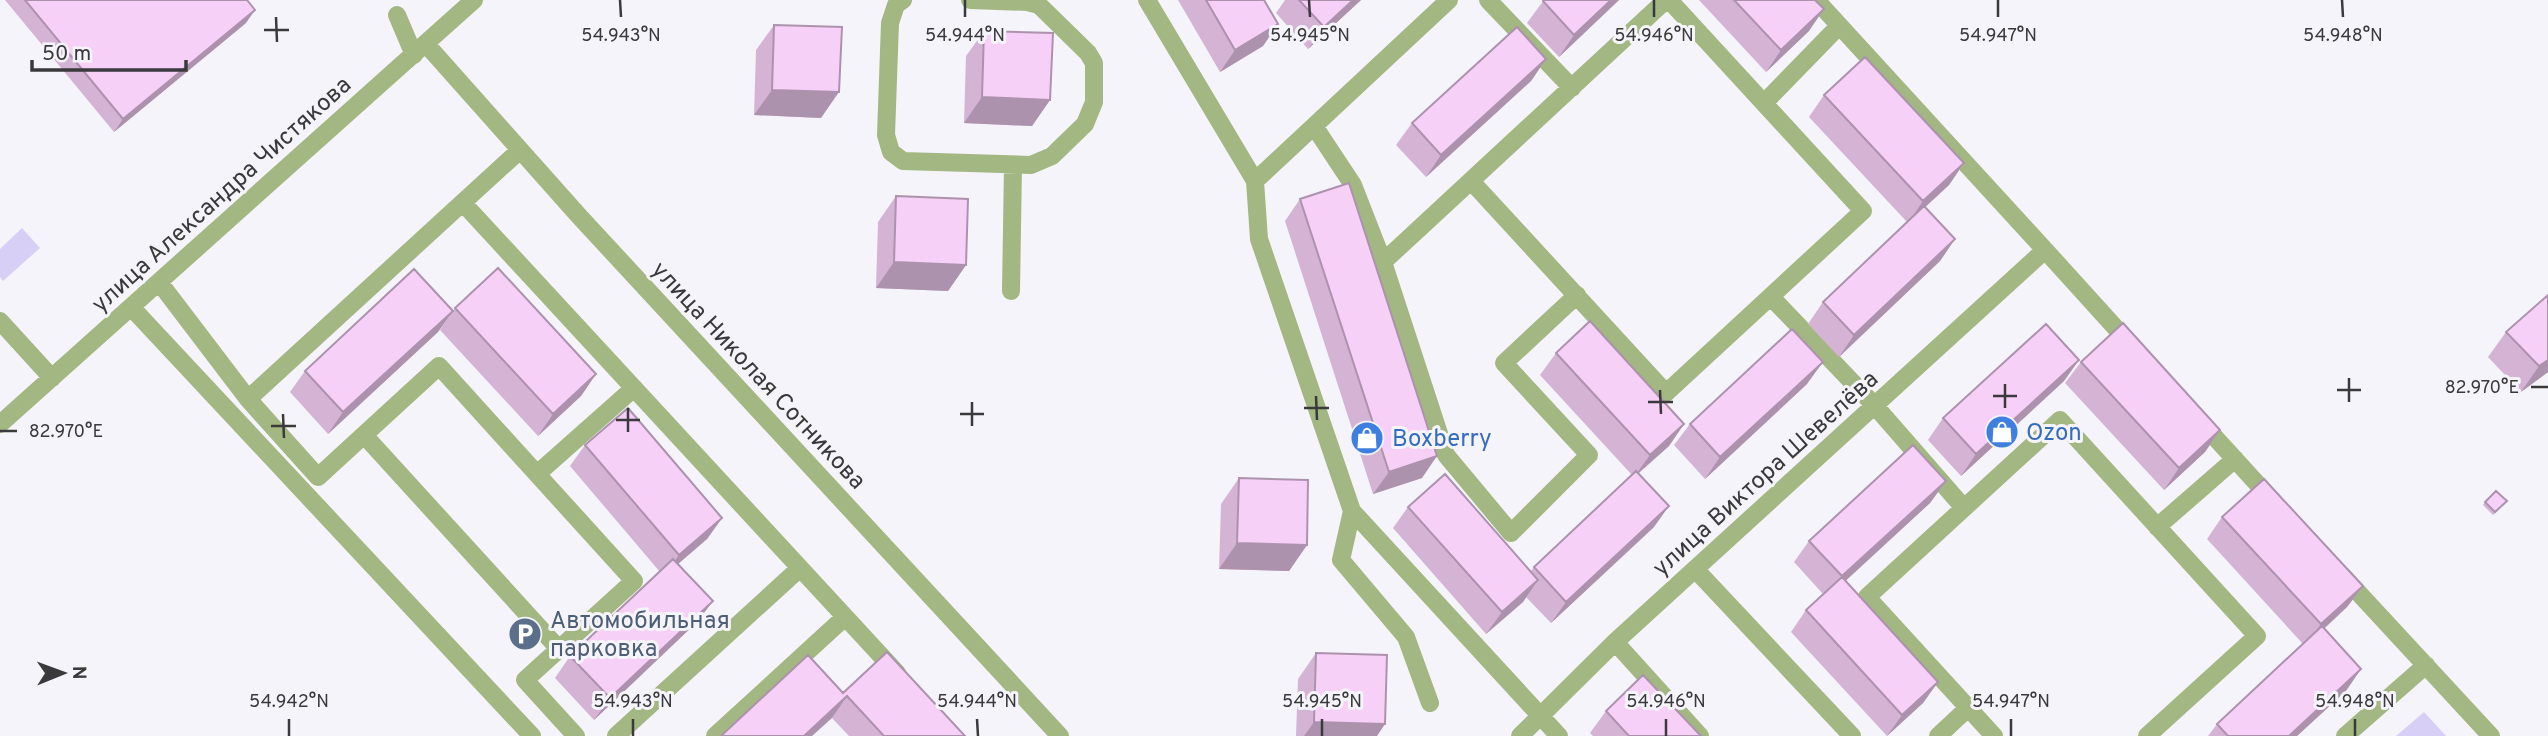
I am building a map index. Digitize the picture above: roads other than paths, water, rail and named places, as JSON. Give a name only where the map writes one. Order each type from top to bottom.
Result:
[{"type":"street","points":[[903,0],[896,5],[890,23],[886,135],[891,152],[902,161],[1031,165],[1045,160],[1086,124],[1094,103],[1094,64],[1088,53],[1035,3],[970,0]]},
{"type":"street","points":[[1147,0],[1255,181],[1259,239],[1352,511],[1559,736]]},
{"type":"street","points":[[1255,181],[1449,0]]},
{"type":"street","points":[[1488,0],[1572,88]]},
{"type":"street","points":[[1383,262],[1572,88],[1668,0],[1863,211],[1666,393],[1471,181]]},
{"type":"street","points":[[1816,0],[2141,356]]},
{"type":"street","name":"улица Александра Чистякова","points":[[0,424],[420,50],[468,2]]},
{"type":"street","name":"улица Николая Сотникова","points":[[397,15],[420,50],[520,150],[1060,736]]},
{"type":"street","points":[[1763,103],[1839,26]]},
{"type":"street","points":[[1314,126],[1353,185],[1383,262],[1446,455],[1511,533],[1589,455],[1504,363],[1577,295]]},
{"type":"street","points":[[248,399],[520,150]]},
{"type":"street","points":[[1011,291],[1013,165]]},
{"type":"street","points":[[463,203],[909,686]]},
{"type":"street","name":"улица Виктора Шевелёва","points":[[1520,736],[1615,642],[2045,250]]},
{"type":"street","points":[[159,282],[248,399],[318,477],[439,366],[634,580],[525,680],[576,736]]},
{"type":"street","points":[[1771,297],[1875,407],[1965,508]]},
{"type":"street","points":[[131,307],[532,736]]},
{"type":"street","points":[[0,321],[52,378]]},
{"type":"street","points":[[537,474],[634,388]]},
{"type":"street","points":[[2188,408],[2289,518]]},
{"type":"street","points":[[1994,736],[1867,597],[2060,420],[2257,636],[2147,736]]},
{"type":"street","points":[[364,435],[559,649]]},
{"type":"street","points":[[2157,527],[2235,459]]},
{"type":"street","points":[[1352,511],[1341,560],[1406,637],[1430,703]]},
{"type":"street","points":[[2326,557],[2491,736]]},
{"type":"street","points":[[616,736],[800,568]]},
{"type":"street","points":[[1695,569],[1852,736]]},
{"type":"street","points":[[715,736],[845,617]]},
{"type":"street","points":[[1615,642],[1700,736]]},
{"type":"street","points":[[2345,736],[2426,665]]},
{"type":"street","points":[[1938,736],[1968,708]]},
{"type":"place","name":"Ozon","points":[[2002,432]]},
{"type":"place","name":"Boxberry","points":[[1367,438]]},
{"type":"place","name":"Автомобильная парковка","points":[[525,634]]}]
